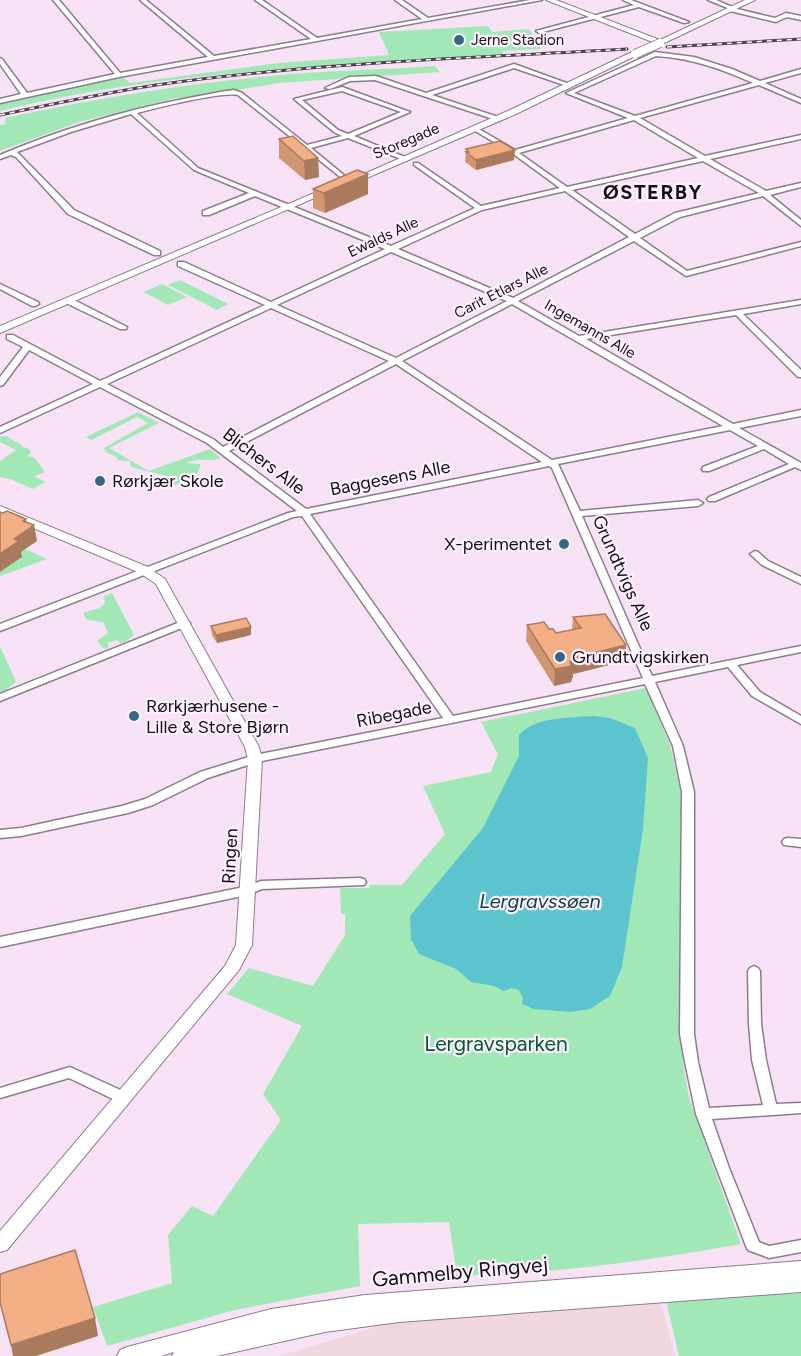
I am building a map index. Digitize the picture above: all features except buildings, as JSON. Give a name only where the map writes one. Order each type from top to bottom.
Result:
[{"type":"street","points":[[56,0],[119,75]]},
{"type":"street","points":[[143,0],[213,58]]},
{"type":"street","points":[[258,0],[316,40]]},
{"type":"street","points":[[398,0],[427,20]]},
{"type":"street","points":[[0,101],[119,75],[539,0]]},
{"type":"street","points":[[550,0],[660,43]]},
{"type":"street","points":[[626,0],[686,22]]},
{"type":"street","points":[[711,0],[733,9],[776,20],[786,15],[801,18]]},
{"type":"street","name":"Storegade","points":[[0,330],[569,89],[635,54],[751,0]]},
{"type":"street","points":[[539,32],[639,5]]},
{"type":"street","points":[[569,89],[655,54],[700,60],[801,101]]},
{"type":"street","points":[[0,60],[25,95]]},
{"type":"street","points":[[428,94],[514,66],[635,118],[765,194],[801,224]]},
{"type":"street","points":[[514,152],[801,71]]},
{"type":"street","points":[[323,90],[345,80],[375,78],[499,118]]},
{"type":"street","points":[[306,147],[348,136],[407,112],[342,89],[297,99],[336,131],[348,136],[403,158]]},
{"type":"street","points":[[0,157],[69,130],[132,112],[181,101],[236,93],[350,182]]},
{"type":"street","name":"Ingemanns Alle","points":[[132,112],[196,169],[514,300],[799,466]]},
{"type":"street","points":[[475,129],[514,152],[636,236],[686,274],[801,243]]},
{"type":"street","name":"Ewalds Alle","points":[[1,429],[480,208],[801,137]]},
{"type":"street","points":[[12,152],[79,218],[157,253]]},
{"type":"street","points":[[416,164],[480,208]]},
{"type":"street","name":"Carit Etlars Alle","points":[[224,450],[678,215],[801,186]]},
{"type":"street","points":[[206,213],[255,193]]},
{"type":"street","name":"Grundtvigs Alle","points":[[181,264],[396,361],[556,468],[678,747],[688,792],[687,1034],[691,1067],[703,1114],[748,1235],[756,1249],[769,1252],[801,1246]]},
{"type":"street","points":[[0,286],[35,304]]},
{"type":"street","points":[[69,301],[123,327]]},
{"type":"street","points":[[580,338],[801,302]]},
{"type":"street","points":[[737,312],[801,375]]},
{"type":"street","name":"Blichers Alle","points":[[10,337],[224,450],[304,512],[450,720]]},
{"type":"street","points":[[0,383],[28,346]]},
{"type":"street","name":"Baggesens Alle","points":[[0,627],[291,515],[801,413]]},
{"type":"street","points":[[706,470],[765,446]]},
{"type":"street","points":[[712,499],[799,466]]},
{"type":"street","points":[[578,514],[698,503]]},
{"type":"street","name":"Ringen","points":[[0,510],[144,570],[161,582],[252,747],[255,759],[244,945],[231,970],[0,1244]]},
{"type":"street","points":[[755,554],[765,563],[801,581]]},
{"type":"street","points":[[0,698],[185,622]]},
{"type":"street","name":"Ribegade","points":[[0,834],[21,832],[124,810],[149,802],[204,775],[255,759],[801,649]]},
{"type":"street","points":[[730,663],[756,694],[801,721]]},
{"type":"street","points":[[788,842],[801,843]]},
{"type":"street","points":[[0,942],[248,891],[261,885],[360,882]]},
{"type":"street","points":[[754,971],[755,1024],[759,1060],[771,1110]]},
{"type":"street","points":[[0,1093],[70,1072],[122,1097]]},
{"type":"street","points":[[703,1114],[801,1108]]},
{"type":"street","name":"Gammelby Ringvej","points":[[127,1356],[272,1318],[365,1304],[801,1269]]},
{"type":"street","name":"Gammelby Ringvej","points":[[182,1356],[264,1335],[326,1323],[399,1313],[801,1284]]},
{"type":"shaded area","points":[[660,1299],[675,1356],[279,1356],[406,1318]]},
{"type":"green space","points":[[488,26],[492,32],[529,29],[541,49],[503,51],[503,56],[313,67],[187,78],[62,97],[0,111],[0,103],[79,84],[123,77],[130,83],[278,63],[389,55],[379,32]]},
{"type":"green space","points":[[435,66],[440,72],[279,83],[184,99],[177,98],[79,122],[0,151],[0,125],[6,124],[5,118],[71,105],[237,79],[312,72]]},
{"type":"green space","points":[[180,280],[228,304],[217,310],[168,285]]},
{"type":"green space","points":[[162,284],[187,297],[168,305],[143,292]]},
{"type":"green space","points":[[138,412],[159,423],[109,448],[149,471],[210,449],[221,458],[186,463],[200,464],[197,474],[188,480],[165,488],[156,480],[166,476],[131,467],[130,461],[117,460],[117,457],[107,453],[104,448],[148,423],[137,417],[91,440],[86,437]]},
{"type":"green space","points":[[6,436],[23,446],[21,447],[28,448],[31,452],[28,456],[35,458],[45,472],[34,476],[45,482],[33,489],[0,477],[0,461],[16,450],[0,442],[0,437]]},
{"type":"green space","points":[[25,549],[47,559],[0,576],[0,572],[21,557],[16,555]]},
{"type":"green space","points":[[112,593],[134,635],[122,644],[117,640],[107,643],[109,647],[104,649],[97,641],[108,633],[103,622],[87,620],[83,613],[100,608],[105,603],[104,596]]},
{"type":"green space","points":[[0,646],[16,682],[1,694],[0,692]]},
{"type":"green space","name":"Lergravsparken","points":[[646,688],[670,745],[680,789],[683,844],[679,990],[683,1064],[689,1098],[741,1244],[600,1266],[529,1273],[457,1276],[449,1222],[358,1224],[360,1286],[235,1310],[107,1346],[93,1307],[172,1283],[168,1235],[192,1206],[213,1216],[281,1120],[263,1094],[302,1026],[227,994],[249,968],[313,986],[345,935],[345,914],[341,914],[340,888],[402,885],[445,834],[423,786],[491,772],[498,754],[481,722]]},
{"type":"green space","points":[[801,1293],[801,1356],[679,1356],[666,1301]]},
{"type":"water","name":"Lergravssøen","points":[[594,716],[610,718],[635,728],[648,758],[643,829],[622,967],[610,996],[590,1009],[570,1012],[534,1009],[522,1004],[523,998],[519,990],[511,988],[504,991],[494,986],[471,982],[456,969],[419,954],[411,939],[410,916],[483,828],[519,756],[519,735],[526,729],[544,721]]},
{"type":"railway","points":[[667,47],[801,39]]},
{"type":"railway","points":[[0,115],[156,85],[273,71],[627,49]]},
{"type":"place","name":"Jerne Stadion","points":[[459,40]]},
{"type":"place","name":"Rørkjær Skole","points":[[100,481]]},
{"type":"place","name":"X-perimentet","points":[[564,544]]},
{"type":"place","name":"Grundtvigskirken","points":[[560,657]]},
{"type":"place","name":"Rørkjærhusene - Lille & Store Bjørn","points":[[134,716]]},
{"type":"district","name":"ØSTERBY","points":[[653,192]]}]
